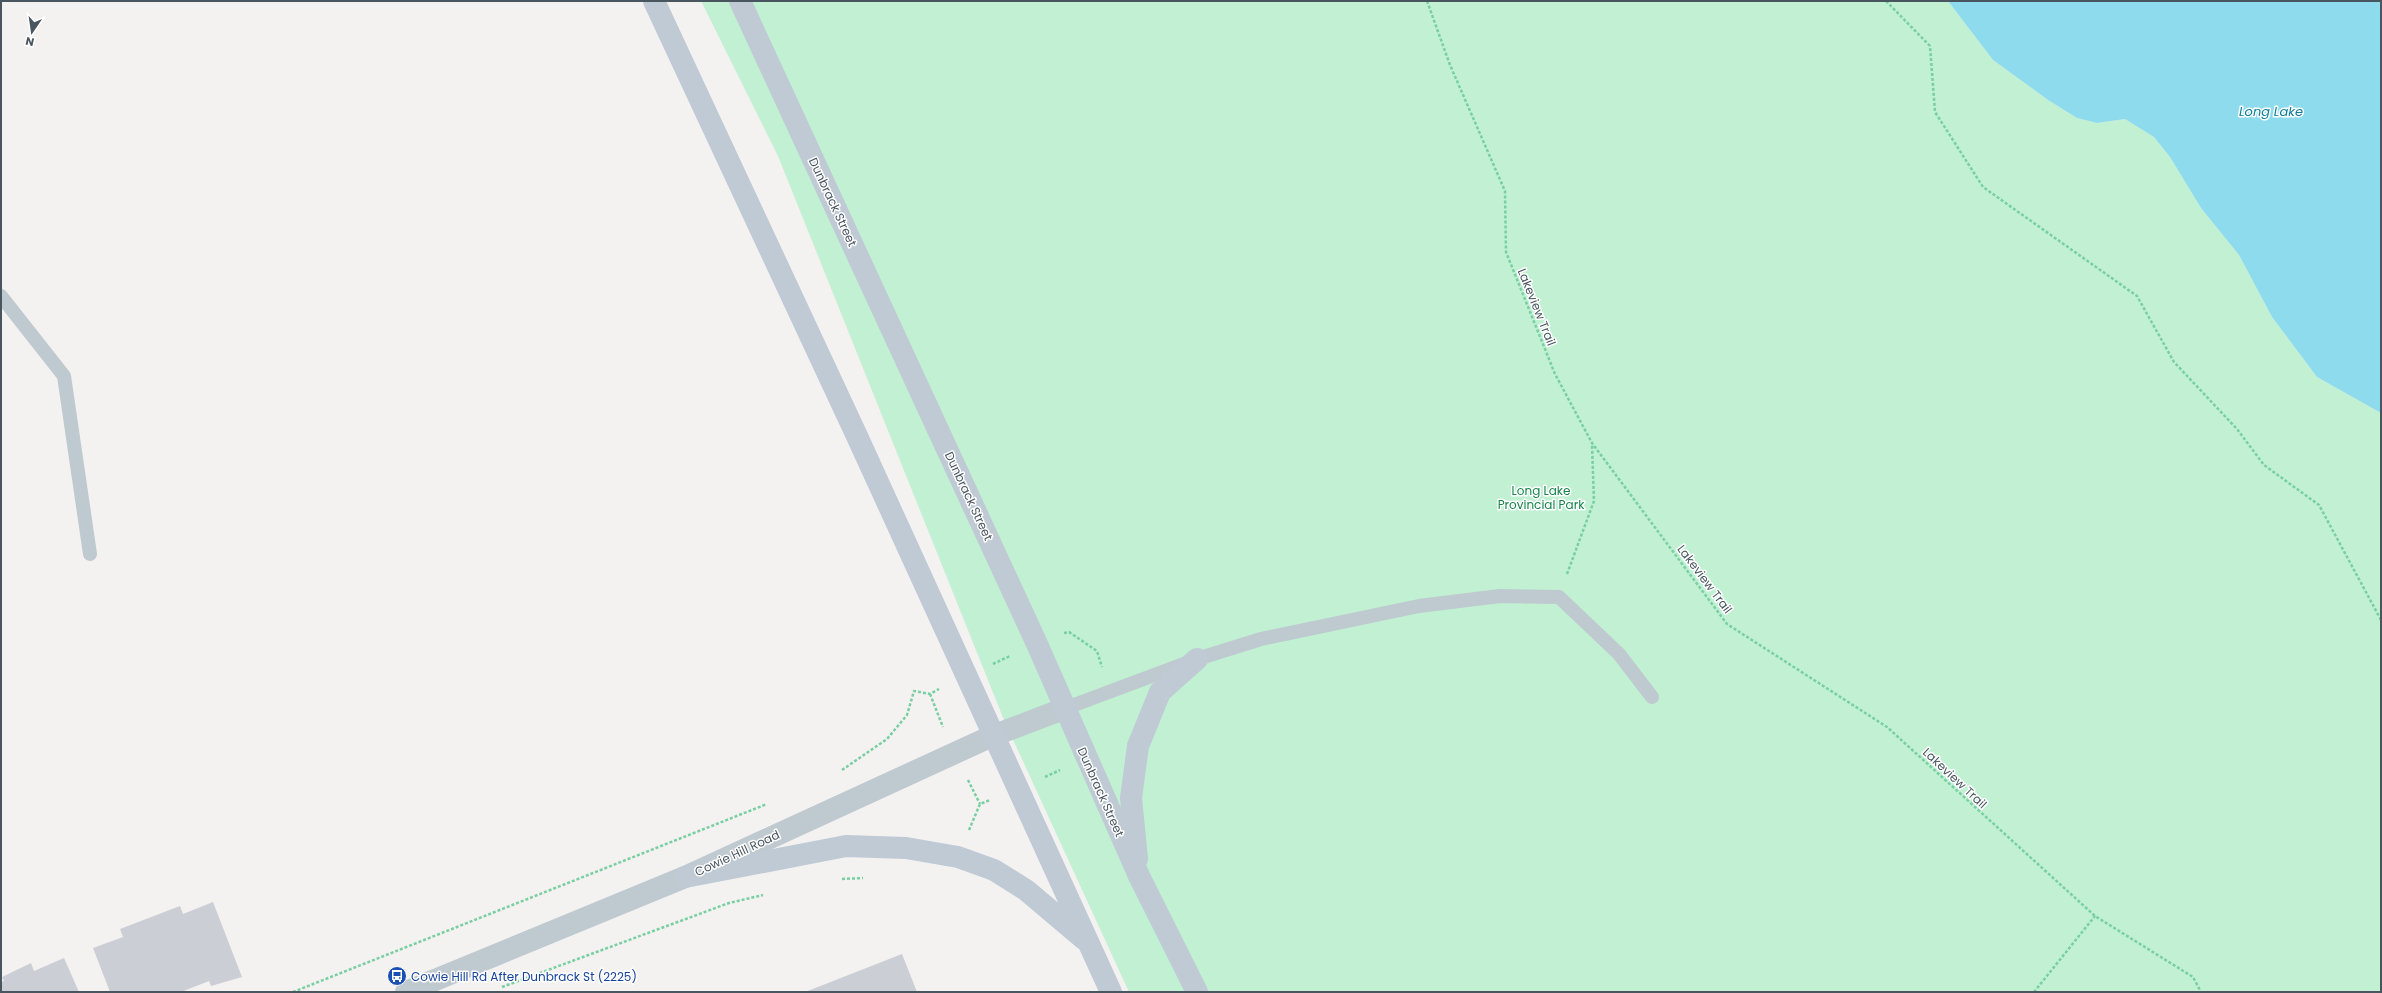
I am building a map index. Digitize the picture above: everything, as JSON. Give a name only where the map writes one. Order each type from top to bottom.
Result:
[{"type":"main road","points":[[654,1],[856,434],[992,736],[1111,992]]},
{"type":"main road","name":"Dunbrack Street","points":[[740,1],[1066,708],[1086,759],[1139,876],[1197,992]]},
{"type":"main road","points":[[1139,876],[1131,798],[1138,746],[1160,692],[1197,659]]},
{"type":"main road","points":[[685,877],[846,846],[906,848],[958,857],[994,870],[1026,890],[1090,944]]},
{"type":"street","name":"Cowie Hill Road","points":[[406,992],[685,877],[992,736],[1066,708]]},
{"type":"lane","points":[[1,296],[64,376],[90,554]]},
{"type":"lane","points":[[1066,708],[1197,659],[1261,639],[1419,606],[1500,596],[1559,596],[1619,654],[1652,697]]},
{"type":"path","name":"Lakeview Trail","points":[[1427,1],[1450,65],[1505,191],[1506,252],[1555,374],[1592,443],[1626,492],[1728,624],[1886,727],[2033,862],[2095,916],[2194,977],[2201,992]]},
{"type":"path","points":[[1886,1],[1930,46],[1936,112],[1983,187],[2137,296],[2174,362],[2237,430],[2264,465],[2319,505],[2381,620]]},
{"type":"path","points":[[1559,596],[1594,501],[1592,443]]},
{"type":"path","points":[[837,772],[887,739],[907,714],[914,691],[930,694]]},
{"type":"path","points":[[293,992],[768,804]]},
{"type":"path","points":[[835,879],[871,878]]},
{"type":"path","points":[[497,989],[729,903],[767,893]]},
{"type":"path","points":[[2034,992],[2095,916]]},
{"type":"green space","name":"Long Lake Provincial Park","points":[[701,1],[1948,1],[1993,60],[2048,100],[2077,118],[2097,123],[2125,119],[2154,137],[2170,157],[2201,208],[2239,255],[2272,317],[2317,377],[2381,413],[2381,992],[1129,992],[1004,720],[778,156]]},
{"type":"water","name":"Long Lake","points":[[1948,1],[2381,1],[2381,413],[2317,377],[2272,317],[2239,255],[2201,208],[2170,157],[2154,137],[2125,119],[2097,123],[2077,118],[2048,100],[1993,60]]},
{"type":"building","points":[[213,902],[242,977],[211,986],[209,981],[181,992],[110,992],[93,948],[123,937],[120,929],[180,906],[183,914]]},
{"type":"building","points":[[902,954],[917,992],[805,992]]},
{"type":"building","points":[[64,958],[79,992],[1,992],[1,982],[4,981],[2,977],[31,963],[34,971]]},
{"type":"place","name":"Cowie Hill Rd After Dunbrack St (2225)","points":[[397,976]]}]
